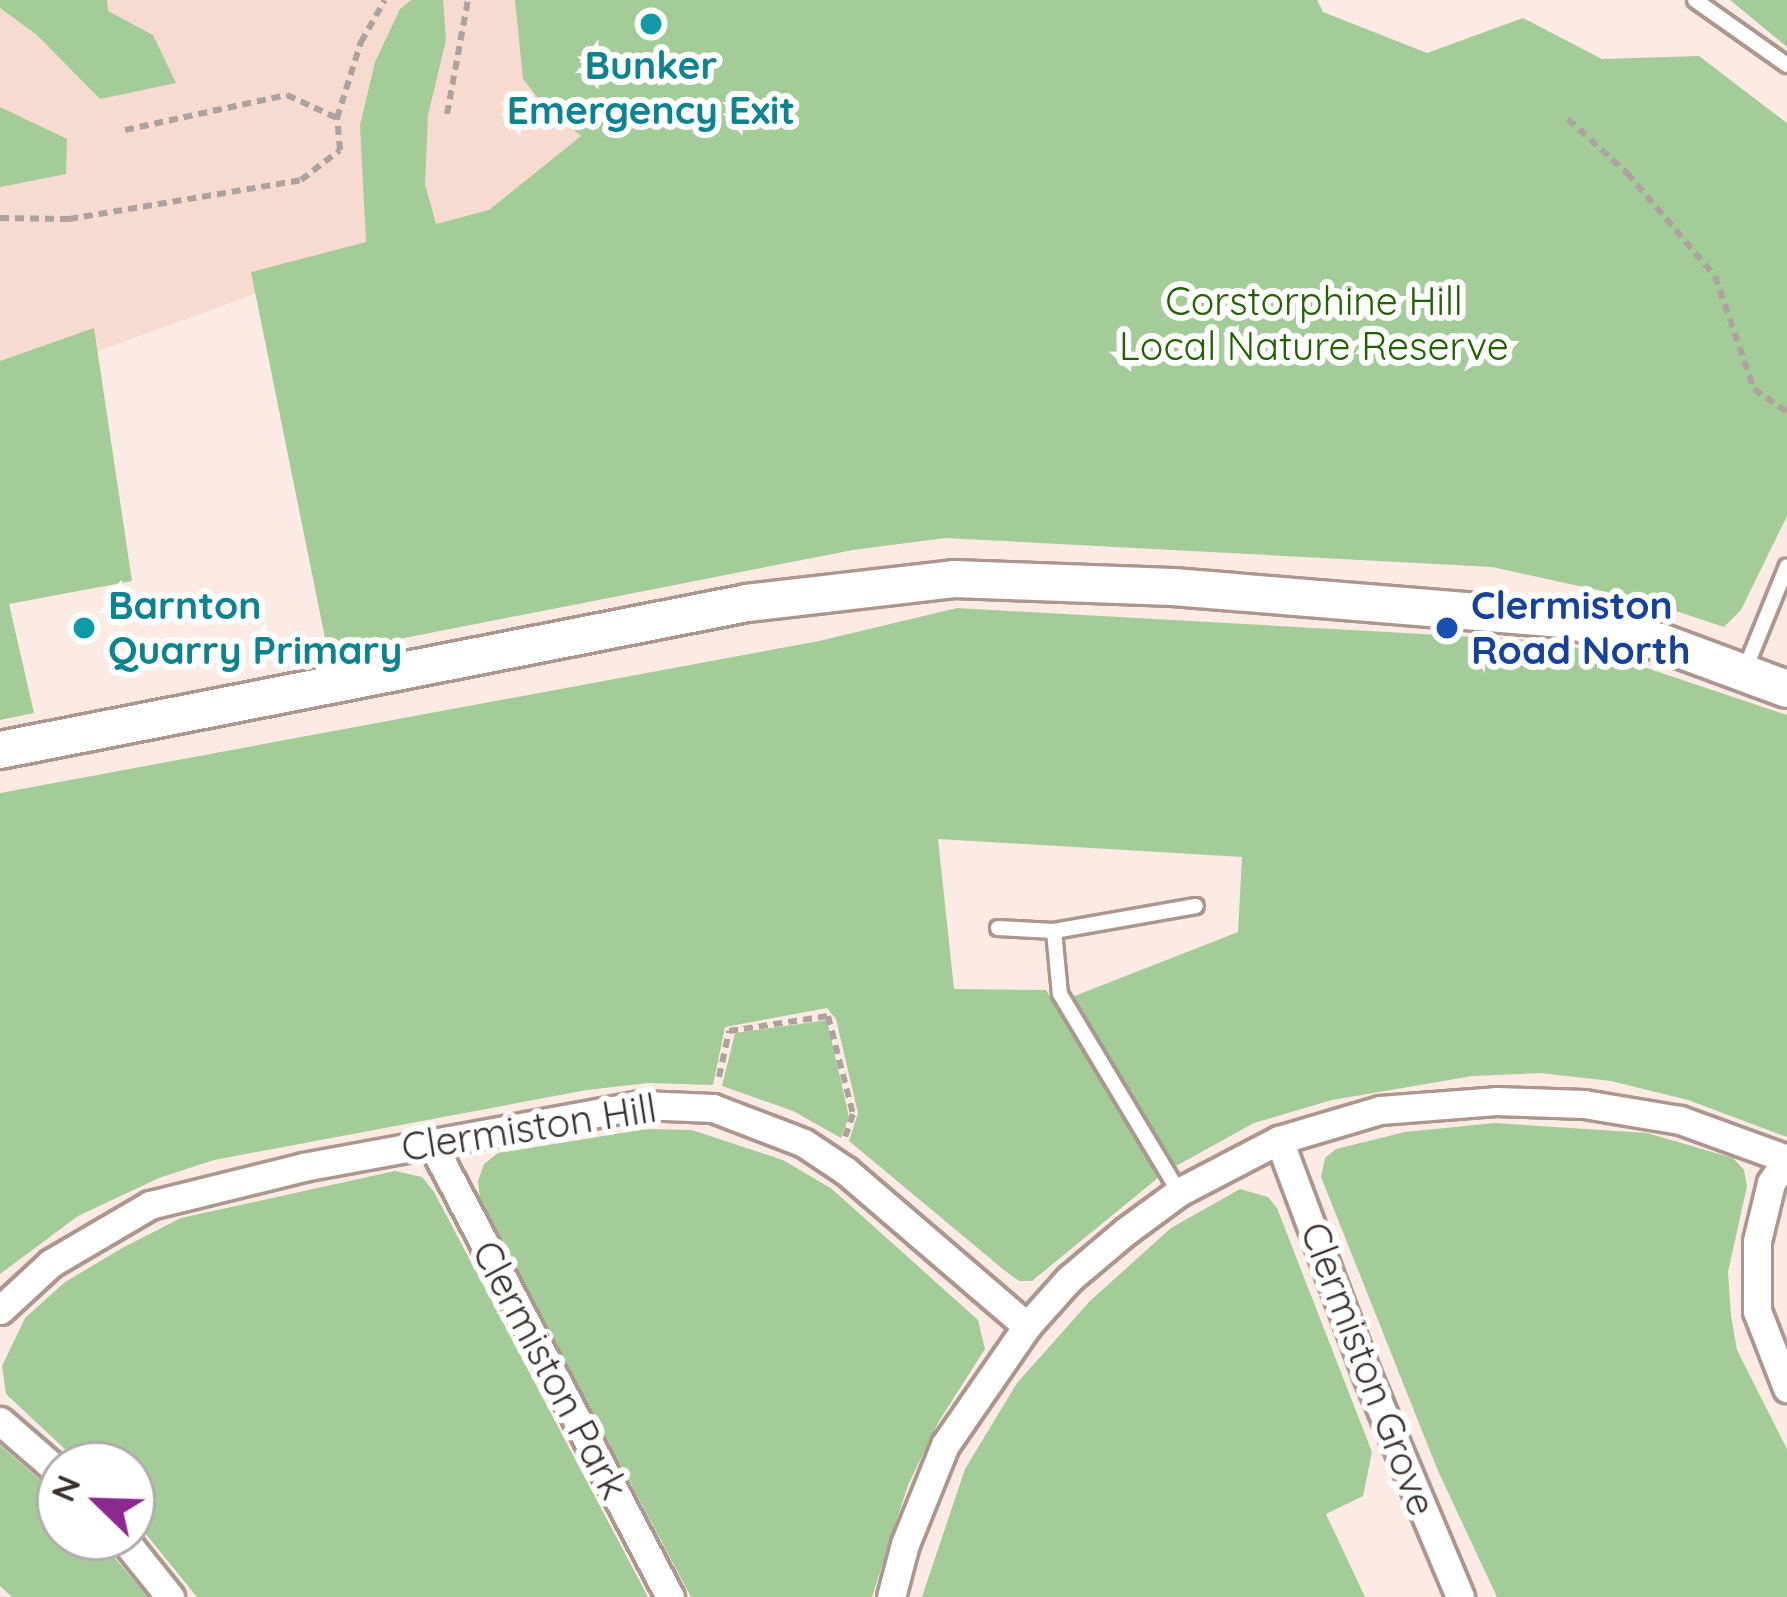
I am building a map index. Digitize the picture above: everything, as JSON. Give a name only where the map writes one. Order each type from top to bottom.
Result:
[{"type":"street","points":[[0,750],[746,603],[954,579],[1173,586],[1563,619],[1660,642],[1787,688]]},
{"type":"street","points":[[891,1597],[905,1544],[945,1445],[1027,1326],[1069,1279],[1179,1192],[1279,1140],[1380,1110],[1496,1101],[1584,1104],[1680,1120],[1787,1159],[1771,1184],[1757,1241],[1757,1311],[1787,1388]]},
{"type":"street","name":"Clermiston Hill","points":[[0,1310],[51,1263],[150,1205],[215,1184],[641,1105],[743,1117],[837,1163],[1027,1326]]},
{"type":"street","name":"Clermiston Grove","points":[[1279,1140],[1366,1373],[1460,1597]]},
{"type":"street","name":"Clermiston Park","points":[[431,1142],[670,1597]]},
{"type":"street","points":[[0,1421],[36,1452]]},
{"type":"street","points":[[141,1561],[170,1597]]},
{"type":"lane","points":[[1695,0],[1787,65]]},
{"type":"lane","points":[[1744,673],[1787,566]]},
{"type":"lane","points":[[998,928],[1054,931],[1196,906]]},
{"type":"lane","points":[[1054,931],[1060,994],[1179,1192]]},
{"type":"path","points":[[0,218],[69,219],[301,180],[340,150],[337,118],[362,42],[386,0]]},
{"type":"path","points":[[447,114],[468,0]]},
{"type":"path","points":[[125,130],[287,95],[337,118]]},
{"type":"path","points":[[1568,119],[1627,173],[1715,276],[1754,389],[1787,412]]},
{"type":"path","points":[[717,1087],[729,1031],[828,1016],[853,1114],[837,1163]]},
{"type":"shaded area","points":[[0,0],[611,0],[609,241],[258,293],[106,348],[0,397]]},
{"type":"green space","points":[[0,0],[107,0],[108,11],[153,35],[176,83],[100,99],[37,35],[0,8]]},
{"type":"green space","name":"Corstorphine Hill Local Nature Reserve","points":[[411,0],[443,0],[446,40],[428,115],[425,184],[436,224],[489,210],[581,136],[545,107],[523,79],[515,0],[1317,0],[1323,12],[1427,53],[1523,18],[1602,59],[1699,56],[1787,123],[1787,516],[1741,610],[1724,627],[1643,600],[1492,567],[945,538],[853,550],[328,653],[251,272],[366,242],[360,125],[375,62],[400,9]]},
{"type":"green space","points":[[1730,0],[1787,0],[1787,47]]},
{"type":"green space","points":[[0,107],[67,139],[66,174],[0,187]]},
{"type":"green space","points":[[94,328],[132,581],[9,604],[34,713],[0,720],[0,361]]},
{"type":"green space","points":[[957,608],[1530,640],[1596,651],[1787,715],[1787,1137],[1688,1100],[1611,1081],[1540,1073],[1473,1076],[1332,1100],[1254,1123],[1176,1166],[1072,997],[1238,932],[1242,857],[938,839],[954,989],[1046,990],[1159,1177],[1032,1281],[1019,1281],[1004,1270],[849,1141],[858,1113],[836,1019],[827,1008],[725,1027],[713,1085],[648,1083],[587,1090],[214,1160],[159,1178],[78,1216],[0,1274],[0,793],[819,641]]},
{"type":"green space","points":[[827,1020],[849,1117],[841,1138],[793,1111],[722,1086],[735,1033]]},
{"type":"green space","points":[[1495,1123],[1647,1133],[1733,1158],[1744,1170],[1747,1186],[1728,1272],[1731,1316],[1737,1350],[1787,1449],[1787,1597],[1497,1597],[1438,1471],[1321,1177],[1325,1158],[1336,1149],[1405,1132]]},
{"type":"green space","points":[[646,1129],[692,1130],[783,1160],[832,1189],[978,1320],[985,1349],[939,1421],[908,1485],[872,1597],[691,1597],[480,1200],[478,1181],[484,1164],[498,1153]]},
{"type":"green space","points":[[395,1171],[422,1177],[648,1597],[197,1597],[156,1547],[156,1441],[56,1441],[6,1394],[2,1366],[25,1318],[65,1282],[181,1218]]},
{"type":"green space","points":[[1240,1189],[1268,1197],[1277,1208],[1372,1452],[1363,1496],[1326,1514],[1365,1597],[922,1597],[965,1469],[1017,1383],[1090,1301],[1171,1228]]},
{"type":"green space","points":[[0,1445],[36,1476],[36,1561],[117,1561],[148,1597],[12,1597],[0,1586]]},
{"type":"place","name":"Bunker Emergency Exit","points":[[651,24]]},
{"type":"place","name":"Barnton Quarry Primary","points":[[84,628]]},
{"type":"place","name":"Clermiston Road North","points":[[1447,628]]}]
